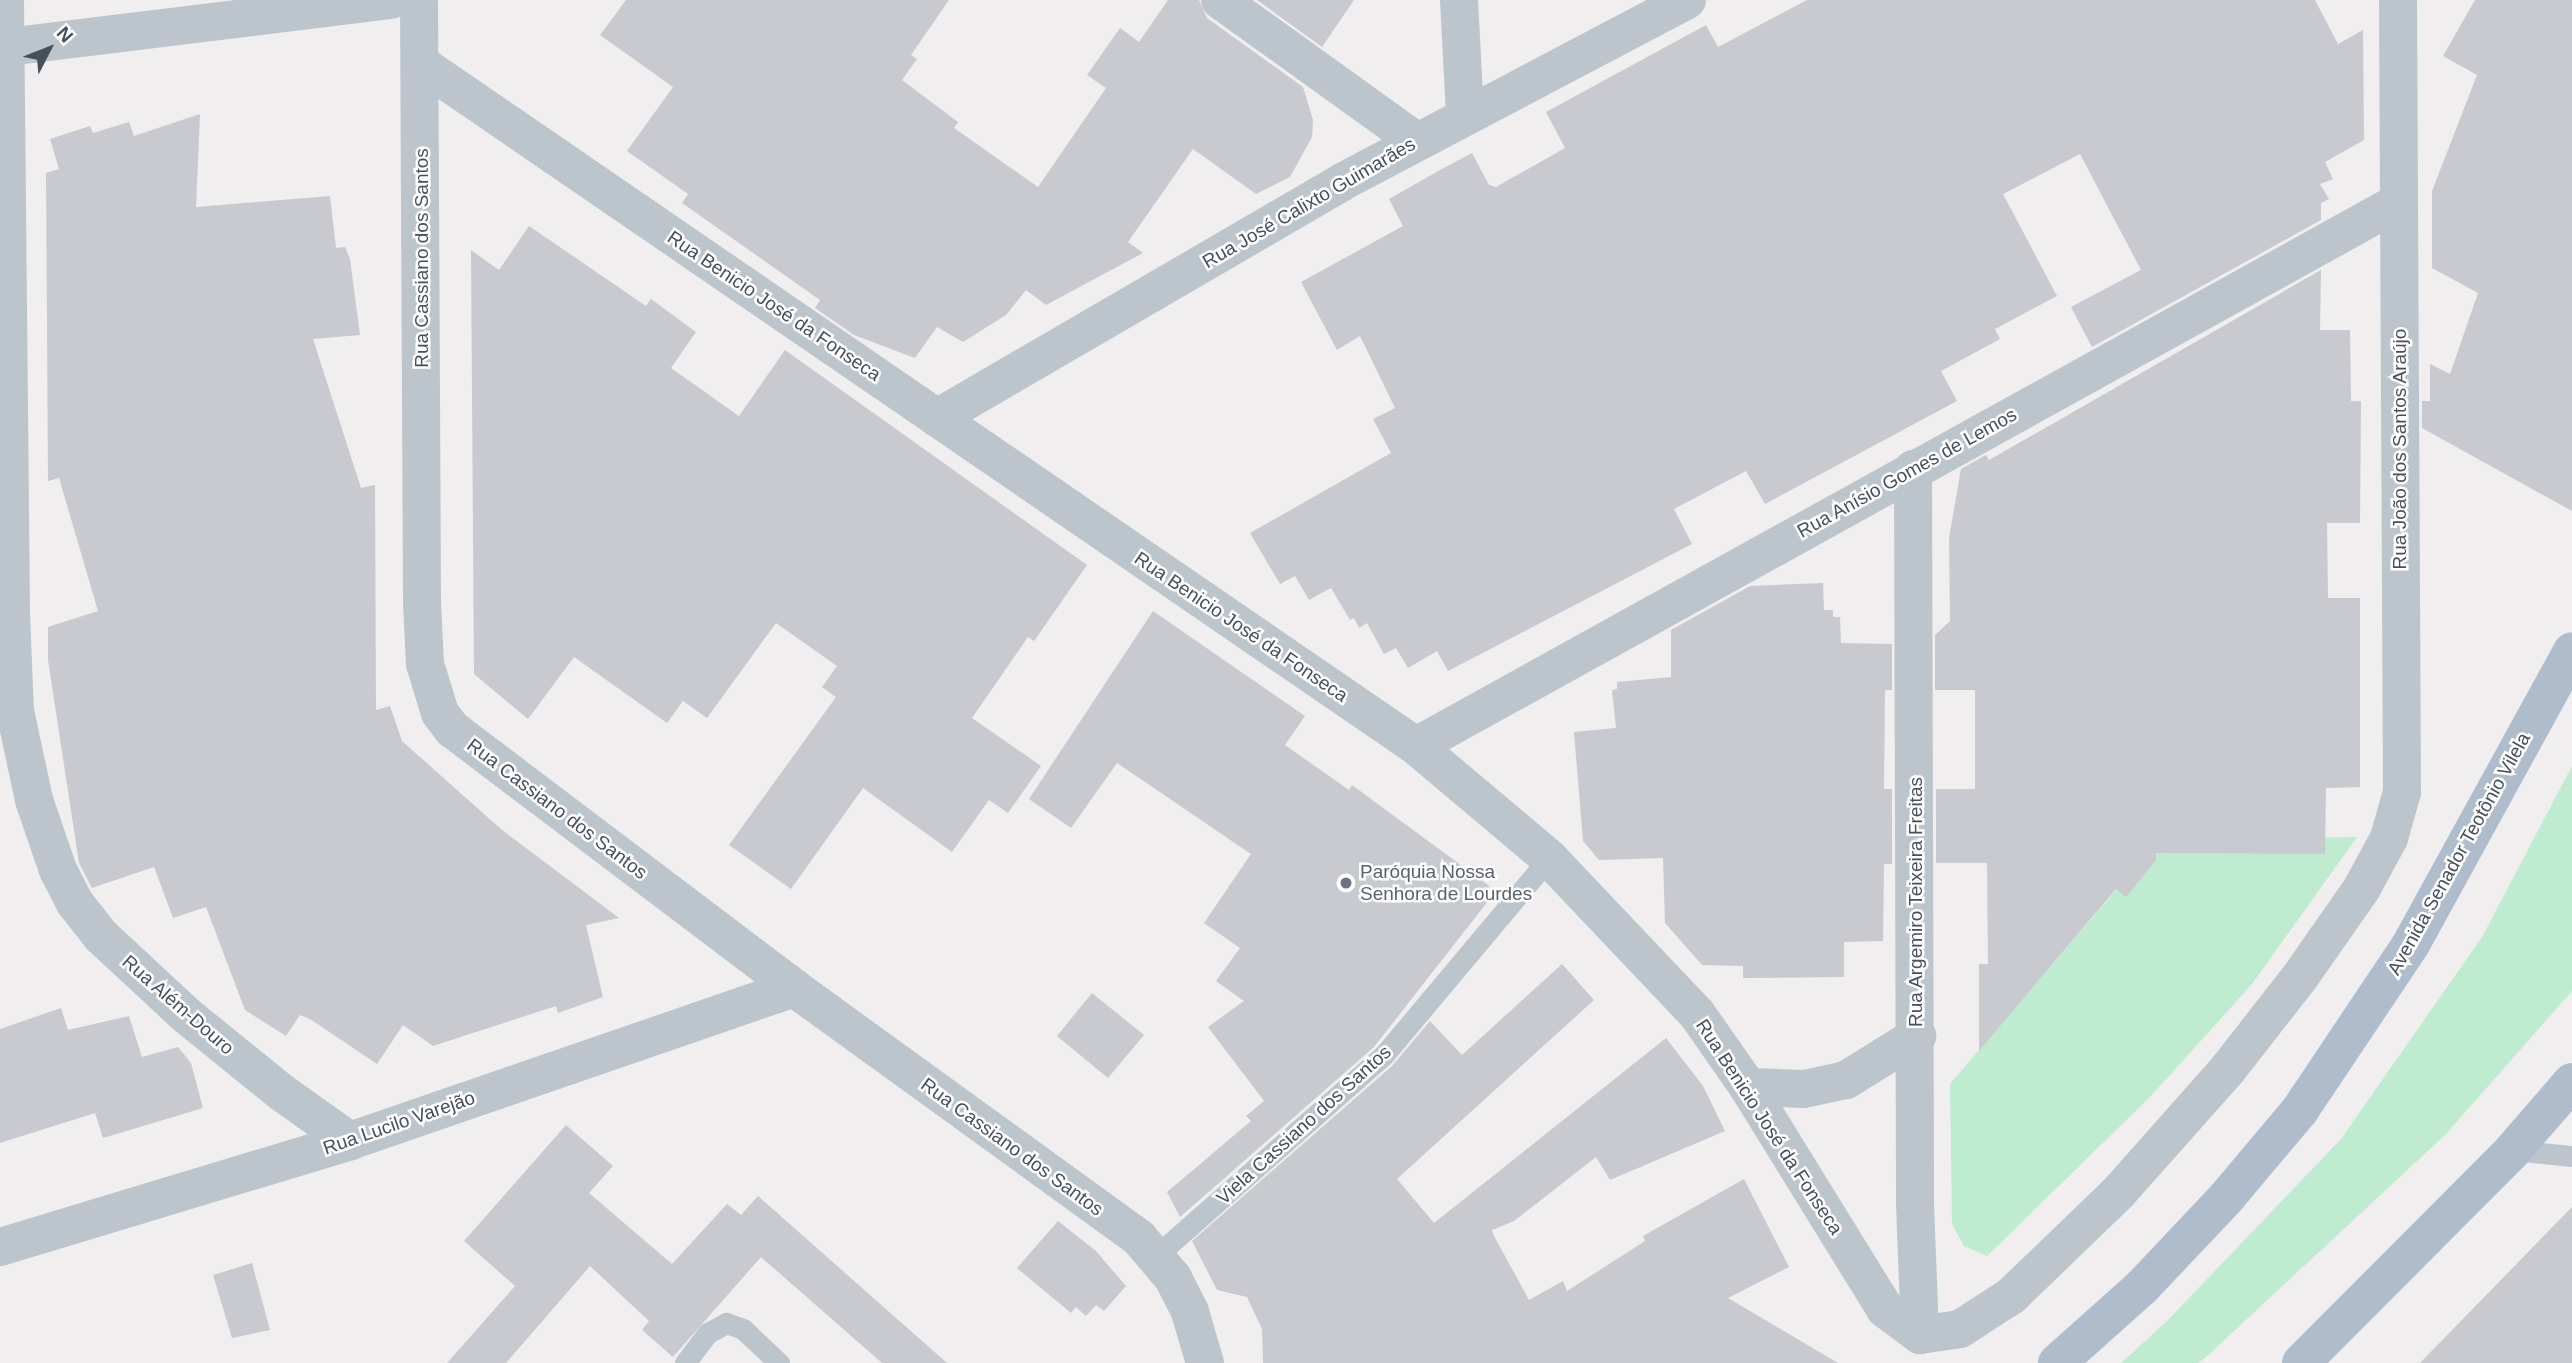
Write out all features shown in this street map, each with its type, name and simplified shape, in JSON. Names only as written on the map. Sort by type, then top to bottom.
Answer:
[{"type":"main road","name":"Avenida Senador Teotônio Vilela","points":[[2057,1363],[2141,1287],[2226,1198],[2300,1110],[2412,944],[2572,651]]},
{"type":"main road","points":[[2301,1363],[2512,1150],[2572,1082]]},
{"type":"street","name":"Rua Além-Douro","points":[[5,0],[2,47],[10,613],[15,711],[34,800],[64,881],[101,936],[186,1015],[281,1092],[350,1140]]},
{"type":"street","points":[[2,47],[391,0]]},
{"type":"street","name":"Rua Cassiano dos Santos","points":[[419,0],[422,603],[425,664],[436,702],[452,729],[794,988],[1157,1255],[1190,1312],[1205,1363]]},
{"type":"street","points":[[1220,0],[1416,141]]},
{"type":"street","points":[[1459,0],[1465,114]]},
{"type":"street","name":"Rua José Calixto Guimarães","points":[[937,418],[1416,141],[1687,0]]},
{"type":"street","name":"Rua João dos Santos Araújo","points":[[1920,1335],[1960,1329],[2011,1296],[2118,1193],[2228,1069],[2300,977],[2362,888],[2389,838],[2402,792],[2398,0]]},
{"type":"street","name":"Rua Benicio José da Fonseca","points":[[421,64],[1416,746],[1549,858],[1663,974],[1748,1087],[1885,1309],[1920,1335]]},
{"type":"street","name":"Rua Anísio Gomes de Lemos","points":[[1416,746],[2399,202]]},
{"type":"street","name":"Rua Argemiro Teixeira Freitas","points":[[1913,469],[1917,1036],[1915,1204],[1920,1335]]},
{"type":"street","name":"Rua Lucilo Varejão","points":[[0,1247],[350,1140],[794,988]]},
{"type":"street","points":[[1748,1087],[1804,1089],[1846,1080],[1917,1036]]},
{"type":"lane","name":"Viela Cassiano dos Santos","points":[[1157,1255],[1383,1056],[1549,858]]},
{"type":"lane","points":[[2512,1150],[2572,1156]]},
{"type":"lane","points":[[685,1363],[708,1333],[726,1323],[743,1329],[779,1363]]},
{"type":"green space","points":[[2572,766],[2572,991],[2445,1135],[2206,1357],[2198,1363],[2121,1363],[2167,1321],[2341,1139],[2482,937]]},
{"type":"green space","points":[[2357,837],[2252,984],[2151,1096],[1987,1256],[1964,1246],[1952,1224],[1950,1084],[2158,841]]},
{"type":"building","points":[[626,0],[949,0],[911,55],[917,59],[902,80],[958,122],[954,128],[1038,187],[1106,88],[1087,75],[1120,28],[1139,42],[1168,0],[1199,0],[1207,18],[1303,87],[1313,120],[1312,137],[1290,177],[1256,194],[1193,149],[1128,242],[1143,253],[1046,305],[1026,290],[1006,315],[963,342],[937,327],[915,358],[854,335],[815,308],[820,300],[682,203],[688,194],[627,151],[673,87],[600,35]]},
{"type":"building","points":[[1257,0],[1354,0],[1322,47]]},
{"type":"building","points":[[1807,0],[2315,0],[2338,44],[2363,30],[2364,140],[2325,162],[2333,179],[2320,184],[2329,199],[2321,203],[2321,220],[2092,347],[2071,307],[2141,270],[2080,154],[2003,194],[2057,296],[1995,329],[2000,339],[1941,371],[1957,401],[1765,504],[1746,471],[1674,509],[1692,544],[1448,671],[1437,651],[1408,668],[1396,648],[1384,654],[1367,623],[1359,628],[1354,618],[1350,620],[1331,588],[1309,600],[1295,576],[1280,584],[1250,533],[1391,453],[1373,419],[1395,408],[1360,336],[1337,350],[1301,282],[1403,226],[1389,199],[1440,170],[1472,153],[1489,185],[1496,187],[1565,148],[1546,112],[1706,25],[1718,47]]},
{"type":"building","points":[[2475,0],[2572,0],[2572,511],[2422,428],[2422,401],[2430,401],[2430,364],[2450,374],[2478,293],[2432,268],[2432,191],[2477,75],[2443,56]]},
{"type":"building","points":[[200,114],[196,207],[330,196],[336,248],[345,247],[350,259],[360,335],[313,339],[361,488],[375,485],[376,710],[390,706],[402,741],[502,830],[619,918],[586,925],[603,997],[558,1013],[556,1006],[433,1046],[403,1025],[377,1064],[310,1019],[300,1015],[286,1036],[245,1010],[206,907],[173,918],[154,867],[92,888],[79,863],[48,660],[48,627],[98,611],[59,478],[48,481],[46,173],[59,169],[50,139],[90,126],[93,133],[129,122],[134,136]]},
{"type":"building","points":[[529,226],[646,306],[651,299],[696,332],[671,368],[739,416],[785,350],[1087,565],[1034,641],[1028,637],[972,718],[1041,766],[1008,813],[989,800],[952,852],[863,788],[791,889],[729,845],[836,697],[822,687],[837,666],[776,623],[707,718],[683,701],[667,723],[574,657],[528,719],[474,674],[471,250],[499,270]]},
{"type":"building","points":[[2321,270],[2320,330],[2350,330],[2351,401],[2361,401],[2360,523],[2327,523],[2328,598],[2360,598],[2360,787],[2326,788],[2325,854],[2156,853],[2156,860],[2126,897],[2116,889],[1979,1051],[1979,964],[1988,964],[1987,863],[1936,863],[1936,789],[1975,789],[1975,690],[1935,690],[1935,635],[1950,621],[1949,538],[1961,469],[1986,455],[1989,460]]},
{"type":"building","points":[[1823,583],[1824,610],[1833,610],[1833,617],[1840,617],[1841,643],[1892,644],[1892,690],[1885,690],[1884,789],[1892,789],[1892,864],[1884,864],[1883,941],[1844,942],[1844,977],[1743,978],[1743,966],[1702,965],[1665,923],[1663,858],[1599,860],[1583,841],[1574,732],[1616,728],[1612,690],[1617,689],[1617,682],[1671,677],[1671,630],[1750,586]]},
{"type":"building","points":[[1153,611],[1305,716],[1285,745],[1349,790],[1352,785],[1496,891],[1374,1047],[1180,1217],[1167,1192],[1251,1121],[1246,1116],[1264,1101],[1208,1027],[1244,1001],[1216,981],[1240,948],[1204,923],[1251,854],[1117,763],[1071,828],[1029,799]]},
{"type":"building","points":[[1562,964],[1594,1000],[1397,1179],[1434,1223],[1666,1038],[1703,1086],[1725,1131],[1610,1180],[1596,1157],[1514,1221],[1492,1230],[1494,1236],[1529,1300],[1563,1281],[1567,1291],[1645,1241],[1643,1236],[1744,1179],[1789,1267],[1728,1298],[1838,1363],[1263,1363],[1262,1329],[1247,1297],[1217,1290],[1192,1241],[1392,1066],[1430,1021],[1462,1055]]},
{"type":"building","points":[[1092,993],[1144,1035],[1108,1078],[1057,1036]]},
{"type":"building","points":[[61,1008],[68,1030],[129,1016],[142,1057],[178,1047],[191,1063],[203,1108],[103,1138],[95,1113],[0,1143],[0,1029]]},
{"type":"building","points":[[566,1125],[613,1166],[589,1193],[672,1264],[727,1204],[741,1215],[758,1196],[947,1363],[882,1363],[761,1257],[673,1357],[642,1330],[649,1321],[590,1266],[506,1363],[447,1363],[515,1286],[464,1241]]},
{"type":"building","points":[[2572,1207],[2572,1363],[2420,1363]]},
{"type":"building","points":[[1058,1221],[1096,1251],[1126,1286],[1104,1311],[1096,1305],[1086,1316],[1076,1307],[1071,1313],[1017,1268]]},
{"type":"building","points":[[252,1263],[270,1330],[232,1338],[213,1275]]},
{"type":"place","name":"Paróquia Nossa Senhora de Lourdes","points":[[1346,883]]}]
